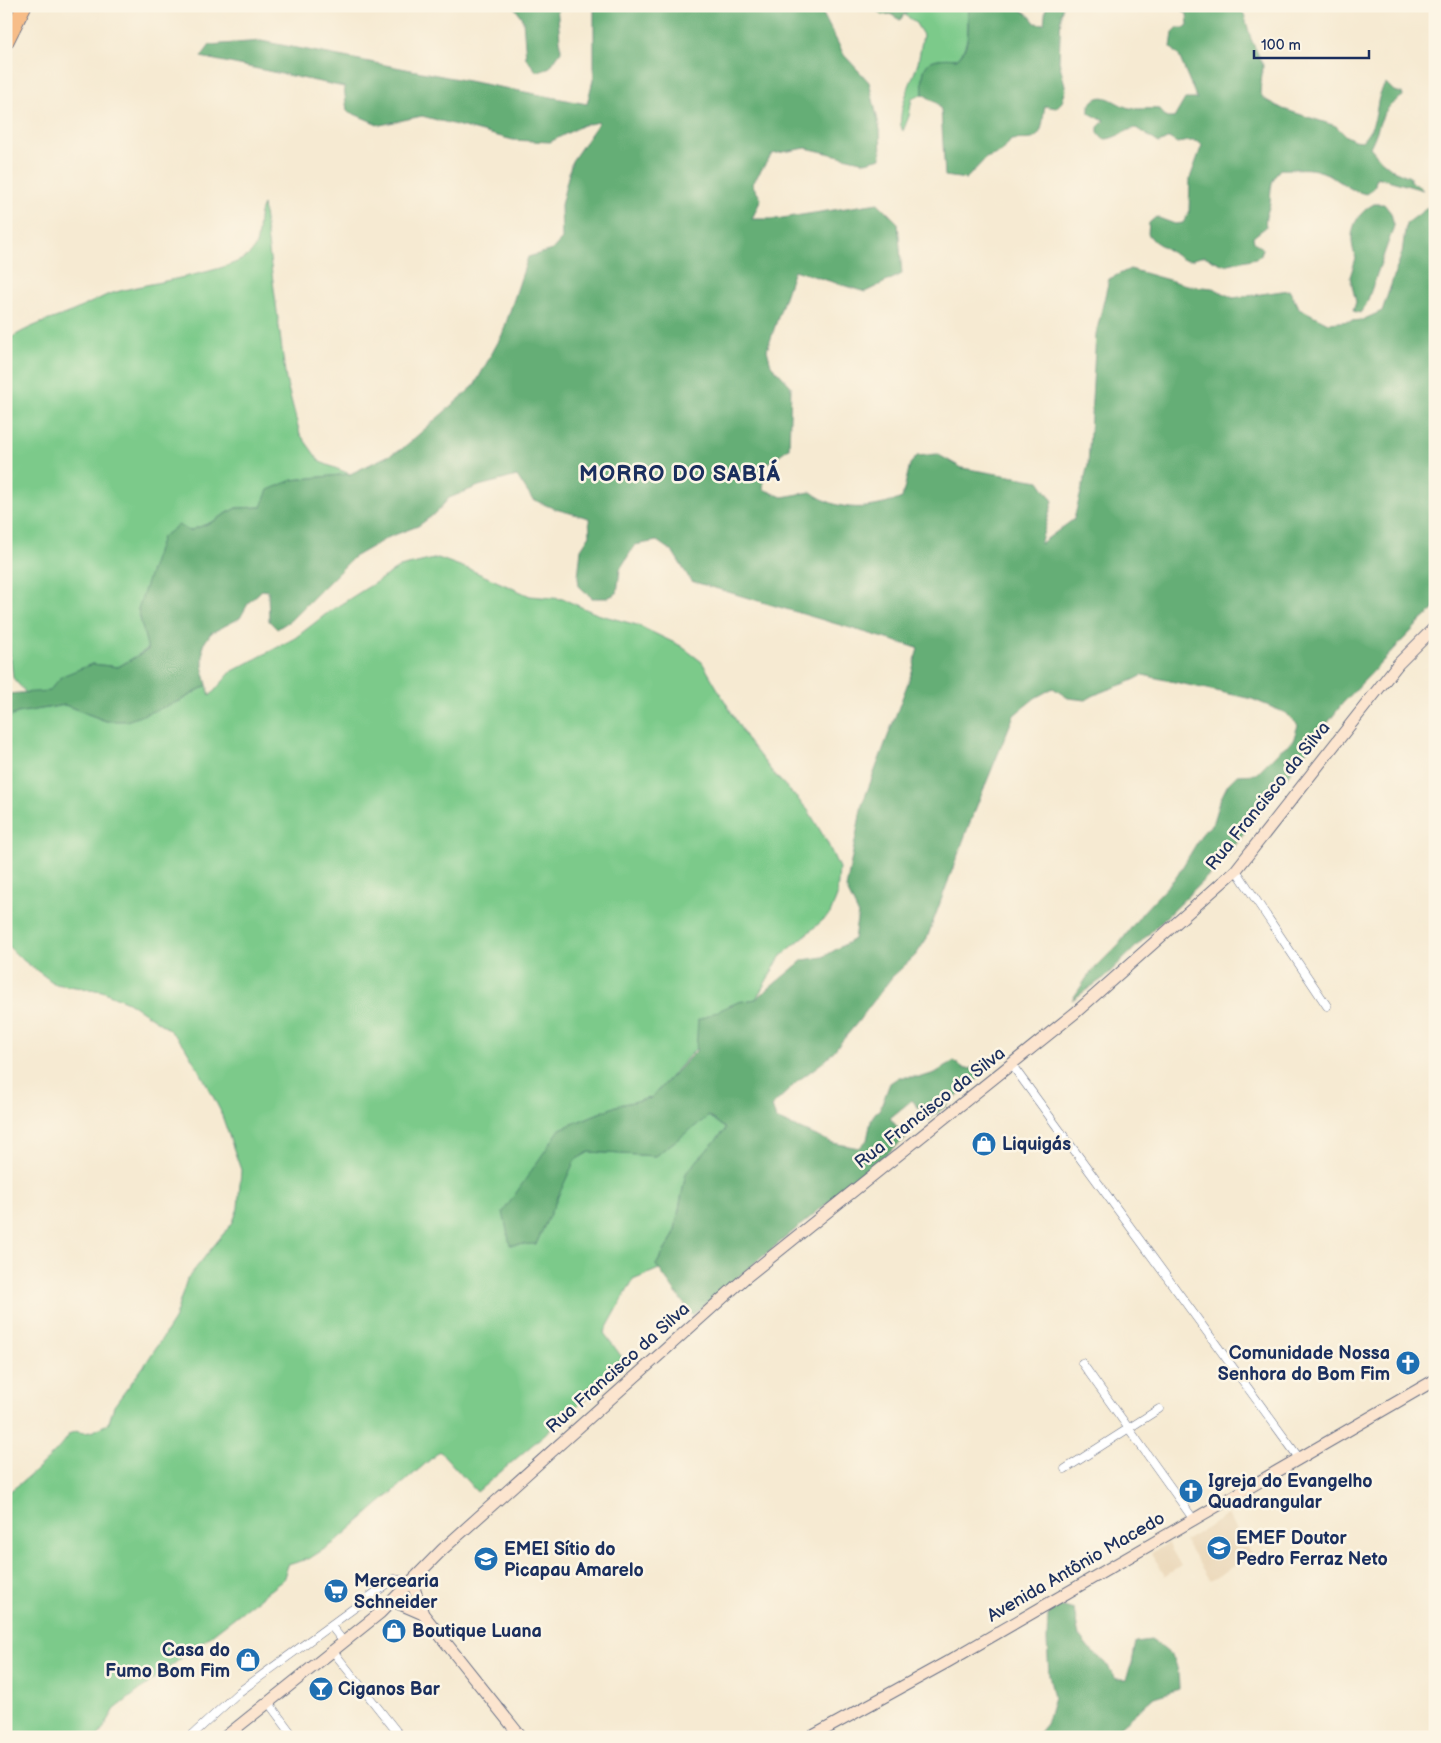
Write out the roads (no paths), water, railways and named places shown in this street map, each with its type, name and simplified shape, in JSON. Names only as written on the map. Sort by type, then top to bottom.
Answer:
[{"type":"highway","points":[[6,42],[24,6]]},
{"type":"main road","name":"Rua Francisco da Silva","points":[[225,1737],[394,1601],[443,1549],[745,1278],[1075,1013],[1236,870],[1392,671],[1435,627]]},
{"type":"main road","name":"Avenida Antônio Macedo","points":[[812,1737],[824,1734],[1435,1380]]},
{"type":"main road","points":[[412,1582],[423,1614],[521,1737]]},
{"type":"main road","points":[[394,1601],[423,1614]]},
{"type":"street","points":[[1236,870],[1327,1006]]},
{"type":"street","points":[[1012,1065],[1299,1458]]},
{"type":"street","points":[[1082,1363],[1194,1520]]},
{"type":"street","points":[[1064,1469],[1159,1409]]},
{"type":"street","points":[[190,1737],[239,1692],[394,1579],[412,1582]]},
{"type":"street","points":[[331,1626],[343,1641]]},
{"type":"street","points":[[332,1650],[401,1737]]},
{"type":"street","points":[[268,1702],[294,1737]]},
{"type":"place","name":"Liquigás","points":[[984,1144]]},
{"type":"place","name":"Comunidade Nossa Senhora do Bom Fim","points":[[1408,1363]]},
{"type":"place","name":"Igreja do Evangelho Quadrangular","points":[[1191,1491]]},
{"type":"place","name":"EMEF Doutor Pedro Ferraz Neto","points":[[1219,1548]]},
{"type":"place","name":"EMEI Sítio do Picapau Amarelo","points":[[486,1559]]},
{"type":"place","name":"Mercearia Schneider","points":[[336,1591]]},
{"type":"place","name":"Boutique Luana","points":[[394,1631]]},
{"type":"place","name":"Casa do Fumo Bom Fim","points":[[248,1660]]},
{"type":"place","name":"Ciganos Bar","points":[[321,1689]]},
{"type":"district","name":"MORRO DO SABIÁ","points":[[680,474]]}]
